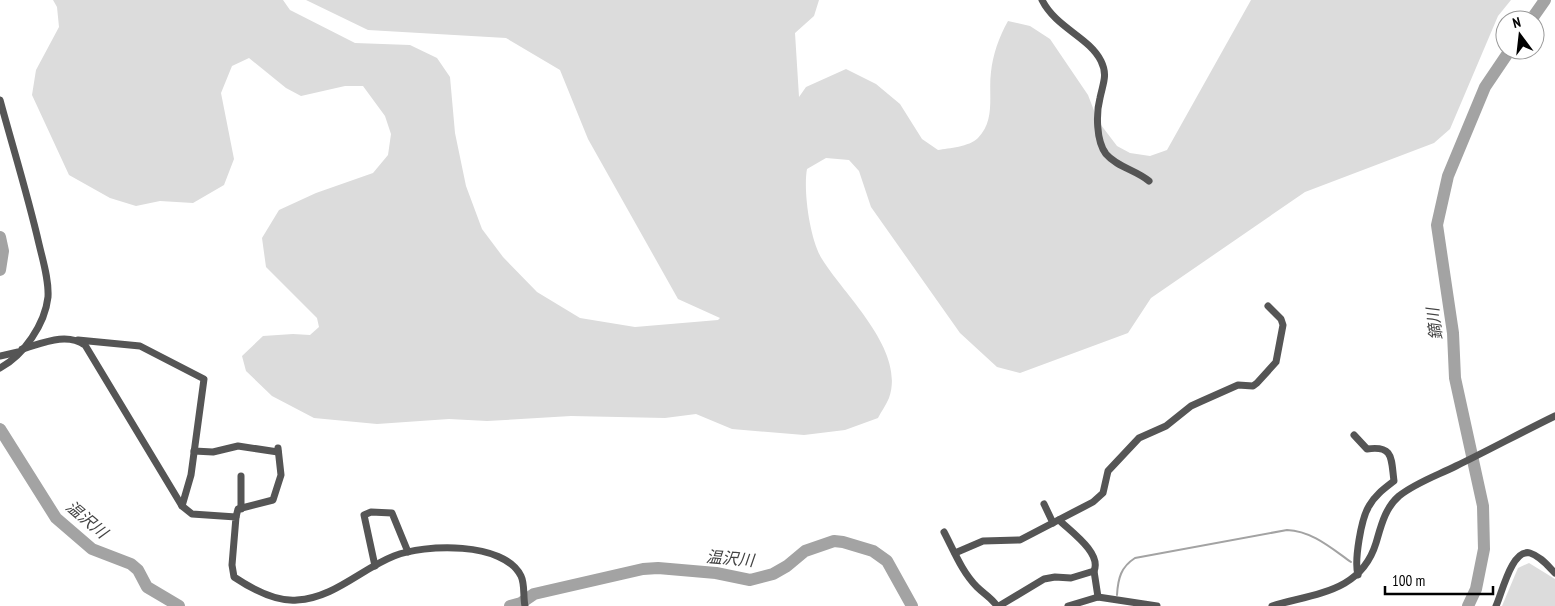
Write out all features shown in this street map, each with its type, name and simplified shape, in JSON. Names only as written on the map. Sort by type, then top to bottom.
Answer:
[{"type":"street","points":[[1042,0],[1056,20],[1101,60],[1105,77],[1100,97],[1099,121],[1100,137],[1106,154],[1114,161],[1149,181]]},
{"type":"street","points":[[0,100],[36,232],[48,286],[46,305],[41,321],[21,350],[0,368]]},
{"type":"street","points":[[955,553],[983,541],[1020,540],[1056,522],[1104,493],[1108,471],[1139,438],[1166,426],[1191,406],[1238,386],[1253,386],[1257,383],[1276,362],[1283,325],[1281,319],[1268,306]]},
{"type":"street","points":[[0,356],[67,338],[140,346],[204,379],[191,475],[182,506]]},
{"type":"street","points":[[78,340],[85,345],[182,506],[192,514],[236,517]]},
{"type":"street","points":[[1272,606],[1338,587],[1358,576],[1372,556],[1383,519],[1395,500],[1406,491],[1555,416]]},
{"type":"street","points":[[1354,435],[1367,449],[1379,447],[1387,451],[1391,456],[1394,480],[1377,495],[1365,513],[1356,556],[1358,576]]},
{"type":"street","points":[[194,451],[214,452],[238,446],[278,450],[281,475],[273,500],[238,509],[232,565],[234,576],[274,597],[297,600],[314,597],[346,583],[392,557],[408,552],[467,548],[501,556],[521,576],[525,605]]},
{"type":"street","points":[[241,476],[241,509]]},
{"type":"street","points":[[1044,504],[1056,522],[1089,549],[1095,559],[1096,566],[1094,571],[1098,597]]},
{"type":"street","points":[[375,566],[364,515],[371,512],[392,513],[408,552]]},
{"type":"street","points":[[944,532],[962,567],[978,587],[991,596],[998,606],[1044,579],[1055,576],[1071,578],[1094,571]]},
{"type":"street","points":[[1496,606],[1513,560],[1519,554],[1528,552],[1536,556],[1555,573]]},
{"type":"street","points":[[1068,606],[1098,597],[1157,606]]},
{"type":"shaded area","points":[[53,0],[283,0],[290,10],[355,43],[410,45],[437,58],[450,77],[455,133],[466,186],[482,229],[503,257],[537,292],[580,318],[635,327],[718,320],[720,318],[678,299],[588,139],[560,70],[506,38],[368,30],[306,0],[819,0],[814,16],[795,33],[799,97],[806,87],[846,69],[876,84],[900,104],[922,139],[938,150],[959,147],[970,143],[984,131],[989,115],[993,59],[999,39],[1008,21],[1030,26],[1050,39],[1088,95],[1098,121],[1117,146],[1130,153],[1150,156],[1167,150],[1251,0],[1511,0],[1503,10],[1495,10],[1495,23],[1450,129],[1434,143],[1305,192],[1151,298],[1128,333],[1020,373],[997,367],[960,333],[871,207],[859,171],[849,160],[826,158],[807,169],[808,215],[818,251],[881,342],[889,361],[892,380],[889,398],[878,418],[845,430],[804,435],[732,429],[696,414],[665,418],[571,416],[487,421],[449,419],[377,424],[314,418],[272,396],[246,371],[242,356],[263,336],[310,335],[319,327],[317,318],[266,267],[262,238],[279,210],[316,193],[373,173],[388,155],[391,134],[385,116],[363,86],[345,86],[301,96],[286,88],[249,58],[232,66],[221,93],[234,159],[224,185],[193,203],[160,201],[136,206],[110,198],[69,175],[32,95],[36,70],[59,27],[57,7]]},
{"type":"shaded area","points":[[1529,563],[1555,579],[1555,606],[1502,606],[1518,568]]},
{"type":"waterway","name":"鏑川","points":[[1538,10],[1545,0]]},
{"type":"waterway","name":"鏑川","points":[[1468,606],[1476,589],[1484,549],[1483,506],[1455,378],[1453,333],[1437,225],[1448,176],[1485,87],[1503,60]]},
{"type":"waterway","name":"温沢川","points":[[0,237],[3,251],[0,270]]},
{"type":"waterway","name":"温沢川","points":[[0,429],[56,518],[92,549],[131,564],[138,570],[147,587],[179,606]]},
{"type":"waterway","points":[[1117,595],[1118,583],[1123,569],[1135,558],[1287,530],[1305,533],[1329,546],[1351,562]]},
{"type":"waterway","name":"温沢川","points":[[510,606],[521,603],[534,594],[643,569],[658,568],[716,573],[750,580],[773,574],[787,566],[805,551],[834,541],[873,551],[887,561],[912,606]]}]
